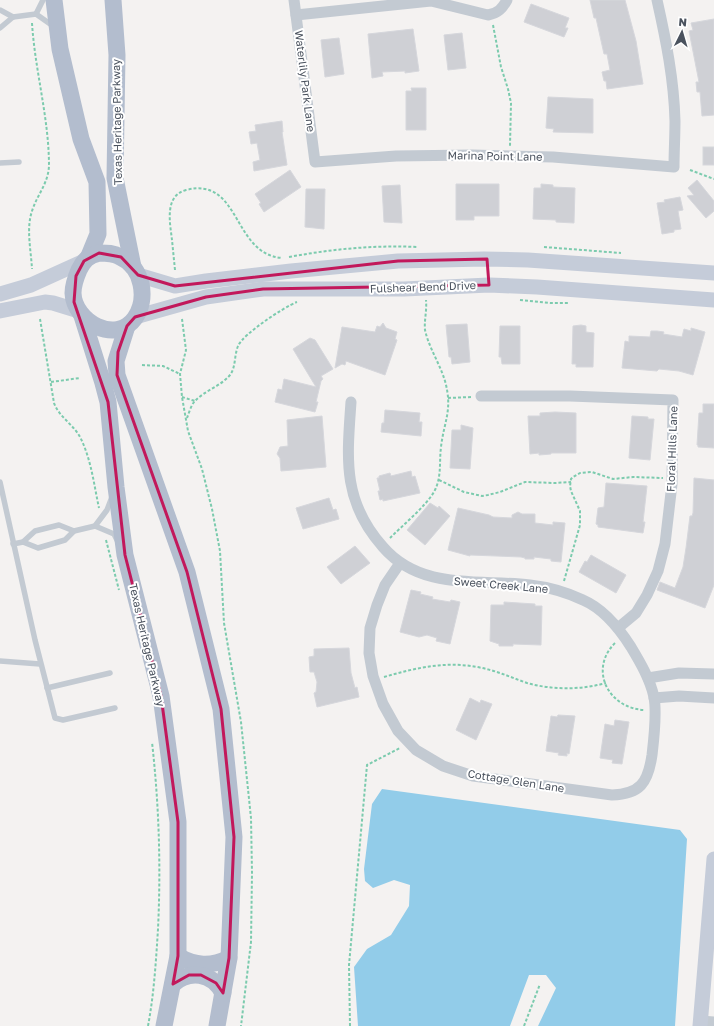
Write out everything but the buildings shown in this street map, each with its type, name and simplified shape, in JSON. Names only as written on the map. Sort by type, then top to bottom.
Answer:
[{"type":"main road","name":"Texas Heritage Parkway","points":[[54,0],[60,49],[81,139],[97,182],[98,234],[87,259]]},
{"type":"main road","name":"Texas Heritage Parkway","points":[[113,0],[117,55],[116,178],[135,271]]},
{"type":"main road","points":[[0,294],[31,285],[99,253],[115,254],[122,257],[135,271],[142,289],[142,301],[131,321],[116,361],[117,375],[187,572],[221,709],[234,837],[229,958],[217,1026]]},
{"type":"main road","points":[[80,313],[74,302],[73,292],[76,276],[87,259]]},
{"type":"main road","points":[[487,259],[489,285]]},
{"type":"main road","points":[[135,271],[175,286],[291,271],[398,261],[487,259],[528,260],[714,274]]},
{"type":"main road","name":"Fulshear Bend Drive","points":[[131,321],[206,297],[263,289],[404,289],[489,285],[714,300]]},
{"type":"main road","points":[[0,311],[45,302],[54,303],[80,313],[97,327],[108,330],[117,330],[131,321]]},
{"type":"main road","name":"Texas Heritage Parkway","points":[[80,313],[108,402],[116,487],[125,555],[161,696],[178,822],[178,956],[164,1026]]},
{"type":"main road","points":[[705,1023],[714,859]]},
{"type":"main road","points":[[178,956],[185,960],[201,964],[216,964],[229,958]]},
{"type":"main road","points":[[173,984],[177,980],[189,975],[201,975],[207,977],[216,984],[223,993]]},
{"type":"street","name":"Waterlily Park Lane","points":[[294,0],[315,162]]},
{"type":"street","points":[[296,15],[431,0],[488,16],[503,8],[507,0]]},
{"type":"street","name":"Marina Point Lane","points":[[315,162],[396,156],[509,156],[553,157],[674,167],[675,121],[672,80],[657,0]]},
{"type":"street","name":"Floral Hills Lane","points":[[481,396],[570,396],[673,400],[672,479],[665,544],[658,571],[647,595],[636,613],[621,632]]},
{"type":"street","name":"Sweet Creek Lane","points":[[351,402],[348,445],[349,477],[356,504],[369,529],[382,546],[400,563],[420,574],[444,580],[530,585],[561,591],[584,600],[602,612],[621,632],[636,654],[648,678],[654,698],[654,735],[650,768],[644,782],[635,791]]},
{"type":"street","name":"Cottage Glen Lane","points":[[400,563],[385,585],[370,628],[370,653],[375,680],[383,704],[398,731],[416,750],[444,766],[473,776],[612,795],[625,795],[635,791]]},
{"type":"street","points":[[648,678],[679,673],[714,674]]},
{"type":"street","points":[[654,698],[680,696],[714,698]]},
{"type":"lane","points":[[34,14],[43,0]]},
{"type":"lane","points":[[0,10],[13,17]]},
{"type":"lane","points":[[0,28],[13,17],[34,14],[58,29]]},
{"type":"lane","points":[[0,163],[19,162]]},
{"type":"lane","points":[[0,482],[40,664],[55,718],[63,720],[115,708]]},
{"type":"lane","points":[[95,526],[107,510],[116,487]]},
{"type":"lane","points":[[13,544],[22,542],[35,532],[59,525],[74,531]]},
{"type":"lane","points":[[22,542],[38,548],[65,540],[74,531],[95,526],[114,534],[125,555]]},
{"type":"lane","points":[[0,661],[40,664]]},
{"type":"lane","points":[[47,688],[110,673]]},
{"type":"path","points":[[32,269],[29,222],[34,205],[45,185],[49,167],[45,120],[34,49],[34,14]]},
{"type":"path","points":[[491,14],[501,67],[511,103],[509,156]]},
{"type":"path","points":[[690,170],[714,179]]},
{"type":"path","points":[[175,270],[169,218],[170,208],[178,194],[183,191],[198,188],[216,192],[224,198],[242,229],[252,242],[269,256],[288,257],[358,247],[424,247]]},
{"type":"path","points":[[540,247],[624,253]]},
{"type":"path","points":[[420,301],[433,299]]},
{"type":"path","points":[[516,299],[550,303],[573,303]]},
{"type":"path","points":[[382,546],[430,497],[439,480],[441,448],[448,411],[448,398],[445,381],[440,366],[427,338],[425,329],[427,309],[426,300]]},
{"type":"path","points":[[187,418],[195,401],[227,379],[231,374],[234,369],[238,347],[241,341],[285,307],[300,302]]},
{"type":"path","points":[[40,319],[56,410],[74,429],[82,442],[100,512]]},
{"type":"path","points":[[142,365],[164,366],[180,374]]},
{"type":"path","points":[[51,382],[80,378]]},
{"type":"path","points":[[448,398],[481,396]]},
{"type":"path","points":[[182,397],[195,401]]},
{"type":"path","points":[[561,591],[580,525],[580,511],[571,491],[570,482],[573,477],[580,473],[592,472],[606,478],[613,479],[649,477],[672,479]]},
{"type":"path","points":[[439,480],[464,492],[482,496],[500,492],[525,482],[570,482]]},
{"type":"path","points":[[105,536],[120,595]]},
{"type":"path","points":[[621,632],[606,655],[603,669],[606,683],[612,696],[625,706],[632,709],[654,710]]},
{"type":"path","points":[[375,680],[420,667],[448,664],[488,669],[526,683],[548,687],[578,688],[606,683]]},
{"type":"path","points":[[148,1026],[156,965],[160,878],[158,814],[152,736]]},
{"type":"path","points":[[350,1026],[349,965],[367,765],[410,743]]},
{"type":"path","points":[[524,1026],[540,984]]},
{"type":"highlighted area","points":[[99,253],[121,257],[138,275],[175,286],[398,261],[487,259],[489,285],[263,289],[206,297],[135,317],[127,326],[118,352],[117,375],[187,572],[221,709],[234,837],[229,958],[223,993],[216,983],[201,975],[189,975],[173,984],[178,956],[178,822],[161,696],[125,555],[108,402],[74,302],[76,276],[84,261]]},
{"type":"water","points":[[382,789],[680,830],[687,839],[675,1026],[538,1026],[556,988],[546,975],[529,975],[510,1026],[358,1026],[354,967],[367,949],[391,935],[409,906],[410,885],[394,880],[373,888],[365,881],[364,869],[372,804]]}]
